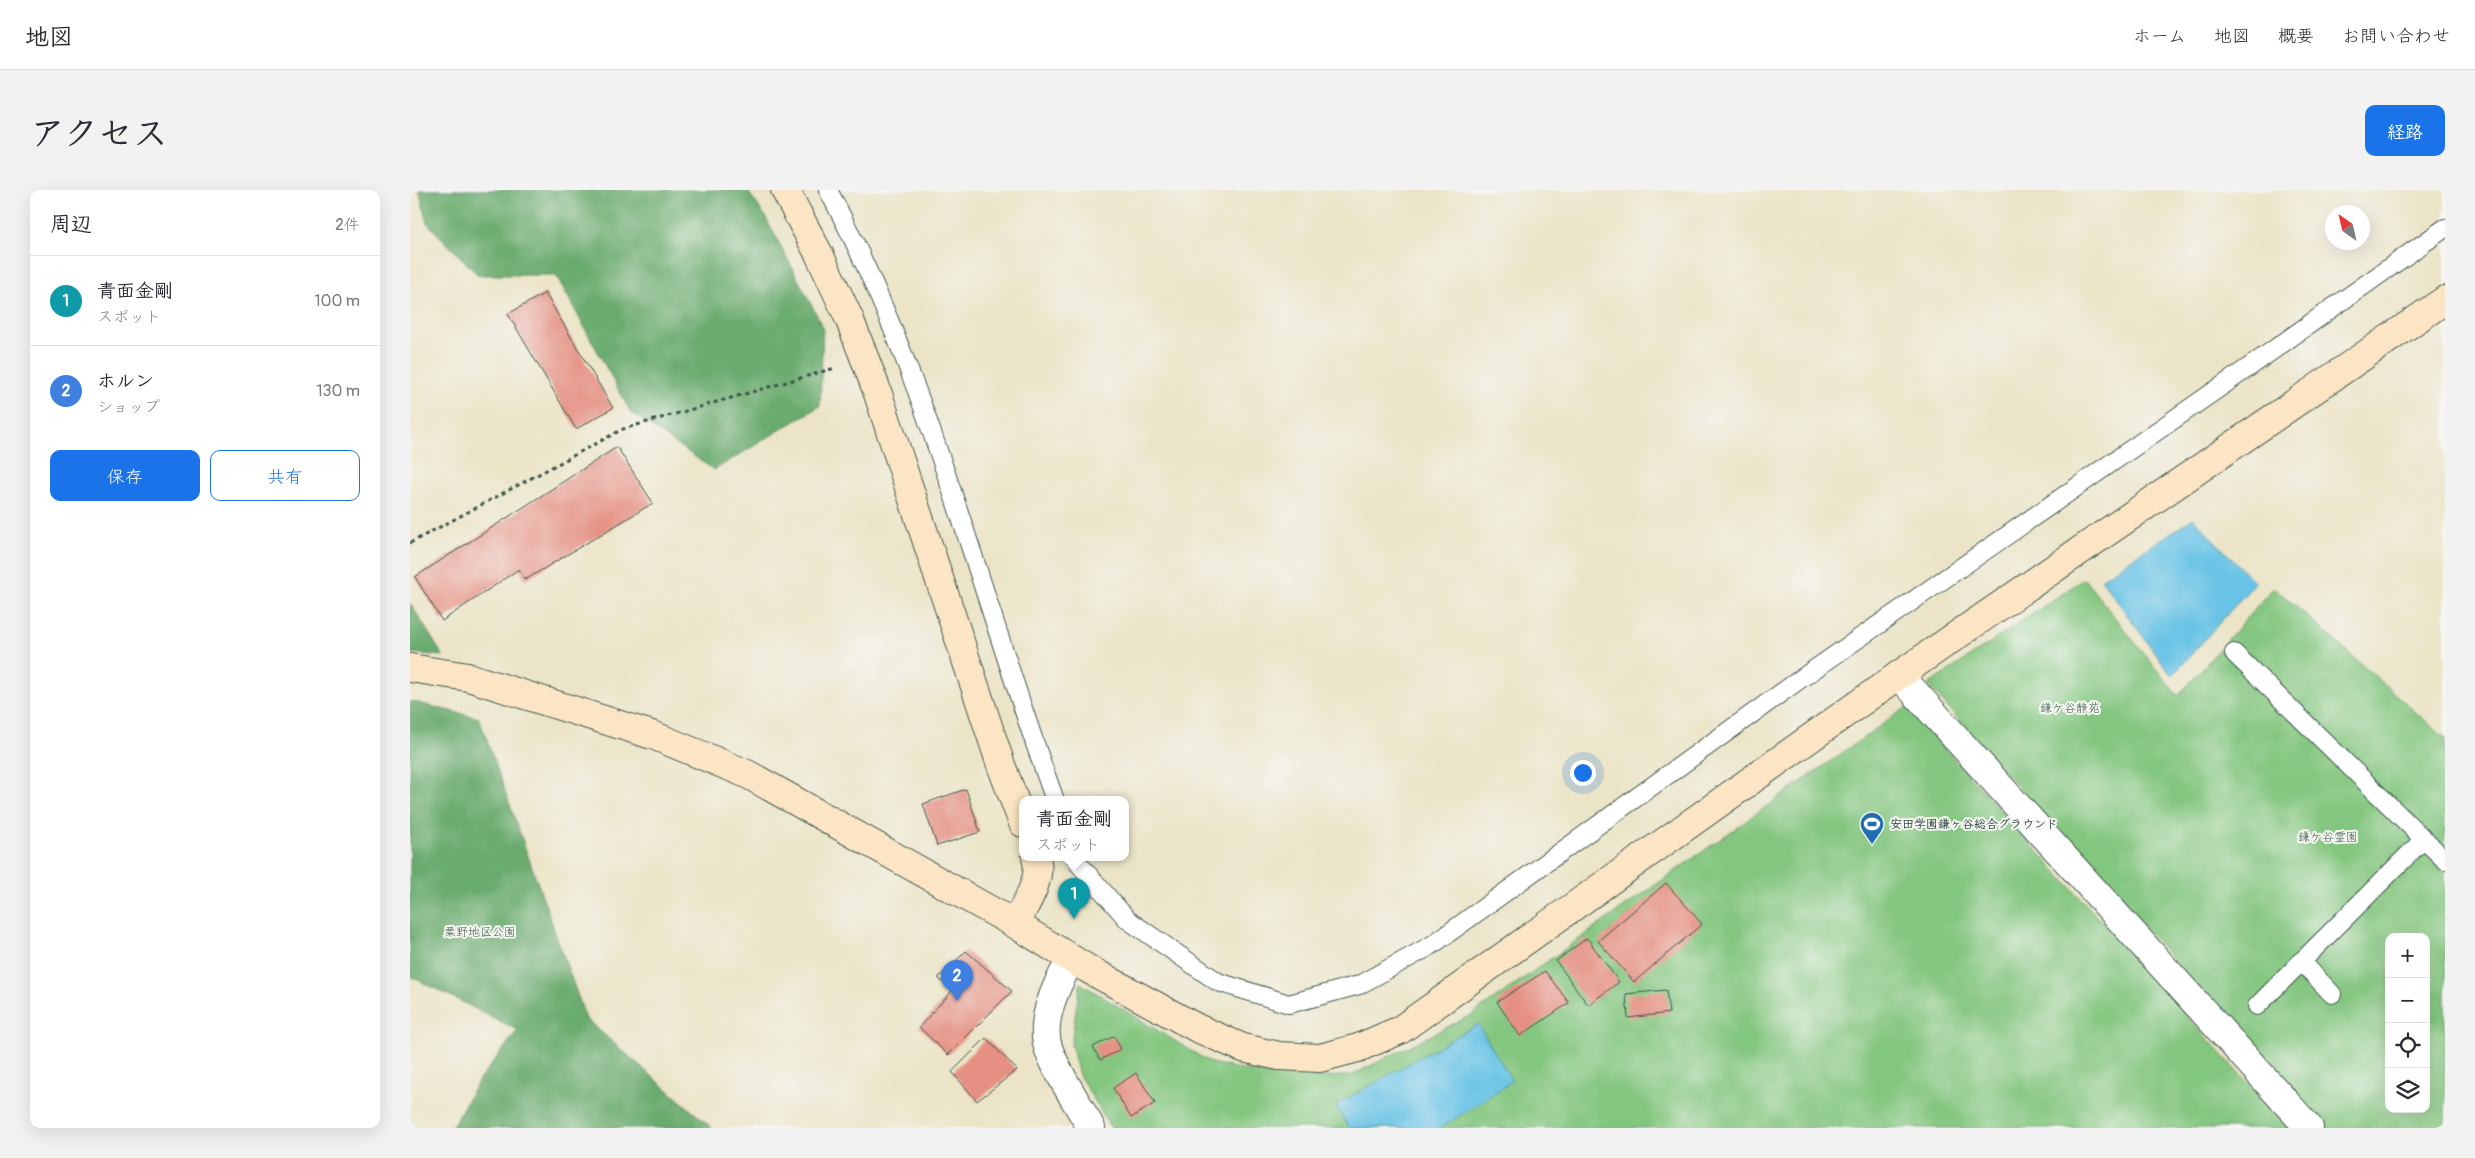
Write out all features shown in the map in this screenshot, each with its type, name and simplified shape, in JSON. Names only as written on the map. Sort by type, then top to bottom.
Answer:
[{"type":"street","points":[[785,190],[819,254],[865,359],[1001,765],[1019,812]]},
{"type":"street","points":[[410,668],[468,677],[655,736],[747,774],[1015,924],[1072,960],[1197,1028],[1242,1048],[1279,1056],[1320,1058],[1358,1048],[1400,1030],[1899,675],[2445,300]]},
{"type":"street","points":[[1899,675],[2309,1128]]},
{"type":"street","points":[[1015,924],[1030,895],[1039,867],[1037,861]]},
{"type":"street","points":[[1072,960],[1057,984],[1047,1017],[1048,1049],[1091,1128]]},
{"type":"lane","points":[[828,190],[845,222],[914,381],[1054,796]]},
{"type":"lane","points":[[1077,861],[1128,920],[1218,982],[1290,1004],[1359,985],[1432,945],[1799,680],[2252,365],[2445,228]]},
{"type":"lane","points":[[2234,654],[2445,860]]},
{"type":"lane","points":[[2257,1006],[2424,839]]},
{"type":"lane","points":[[2301,961],[2332,994]]},
{"type":"path","points":[[410,543],[623,429],[865,359]]},
{"type":"green space","points":[[419,190],[747,190],[765,216],[823,327],[820,406],[714,470],[631,413],[556,275],[478,275],[427,223]]},
{"type":"green space","name":"鎌ケ谷霊園","points":[[2084,579],[2178,696],[2274,587],[2445,738],[2445,1128],[2326,1128],[2103,883],[1928,685]]},
{"type":"green space","points":[[410,603],[443,656],[410,653]]},
{"type":"green space","name":"粟野地区公園","points":[[410,701],[479,718],[586,1019],[712,1128],[451,1128],[479,1080],[518,1030],[410,976]]},
{"type":"green space","name":"安田学園鎌ヶ谷総合グラウンド","points":[[1907,707],[2289,1128],[1111,1128],[1079,1075],[1071,1044],[1080,983],[1211,1063],[1248,1071],[1313,1078],[1352,1075],[1473,1014]]},
{"type":"water","points":[[2193,518],[2255,583],[2172,676],[2101,579]]},
{"type":"water","points":[[1478,1024],[1512,1081],[1441,1128],[1349,1128],[1336,1105]]},
{"type":"building","points":[[545,293],[613,408],[576,429],[508,314]]},
{"type":"building","points":[[617,447],[653,503],[525,580],[519,569],[442,621],[415,577]]},
{"type":"building","points":[[966,789],[980,832],[937,846],[923,804]]},
{"type":"building","points":[[1666,883],[1702,924],[1634,982],[1598,941]]},
{"type":"building","points":[[1587,938],[1619,982],[1588,1005],[1556,961]]},
{"type":"building","points":[[966,951],[1012,991],[948,1055],[919,1027],[952,991],[938,978]]},
{"type":"building","points":[[1545,971],[1569,1003],[1520,1036],[1497,1002]]},
{"type":"building","points":[[1666,990],[1669,1013],[1628,1018],[1626,994]]},
{"type":"building","points":[[1114,1036],[1121,1049],[1100,1060],[1093,1047]]},
{"type":"building","points":[[986,1038],[1017,1070],[977,1101],[952,1072]]},
{"type":"building","points":[[1136,1073],[1155,1103],[1131,1118],[1113,1088]]},
{"type":"place","name":"安田学園鎌ヶ谷総合グラウンド","points":[[1872,845]]},
{"type":"place","name":"青面金剛","points":[[1074,919]]},
{"type":"place","name":"ホルン","points":[[957,1001]]},
{"type":"park label","name":"鎌ケ谷静苑","points":[[2070,708]]}]
